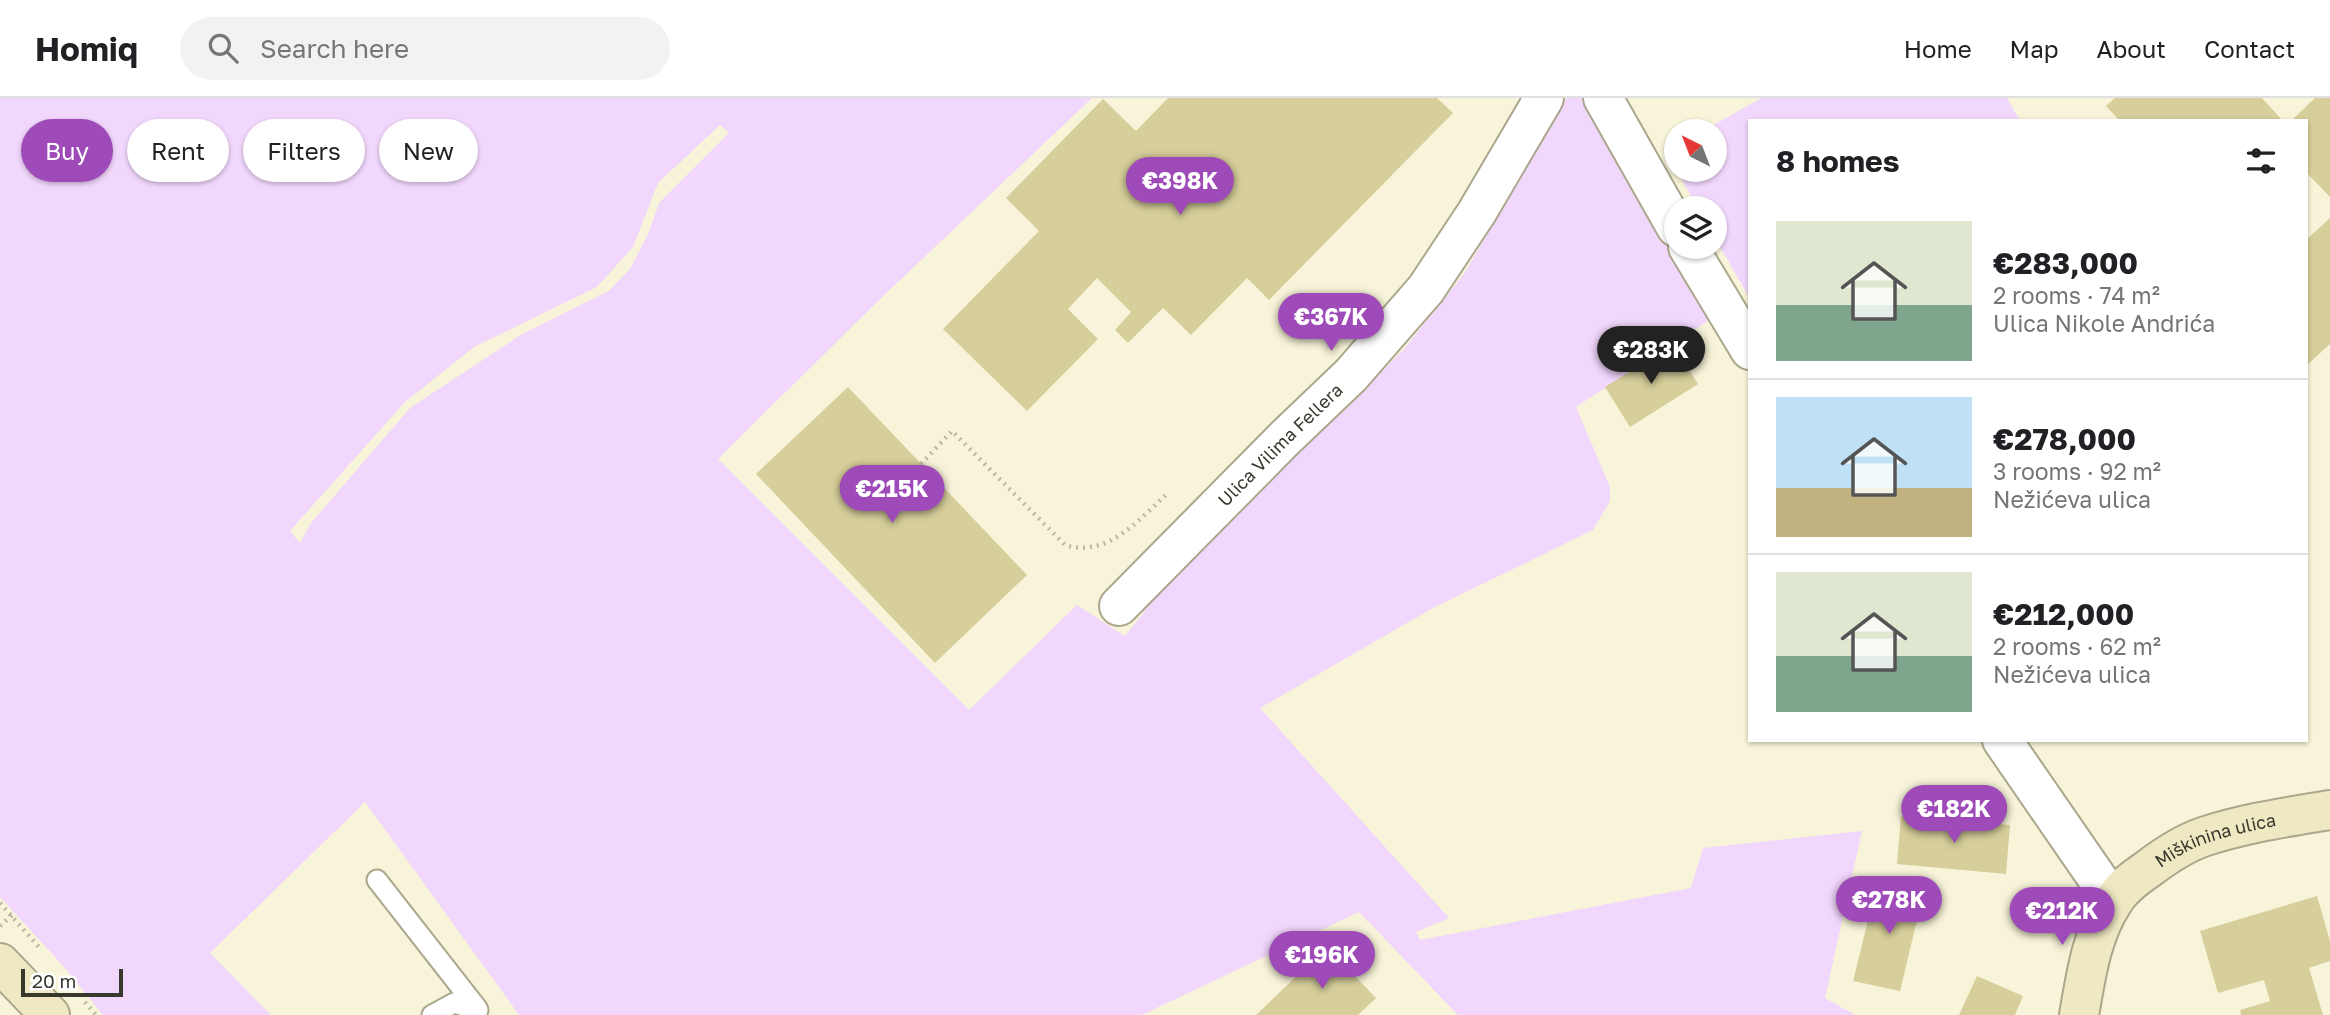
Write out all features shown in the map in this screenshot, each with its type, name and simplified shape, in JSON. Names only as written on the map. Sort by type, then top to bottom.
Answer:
[{"type":"street","name":"Ulica Vilima Fellera","points":[[1119,606],[1351,375],[1426,289],[1477,212],[1544,98]]},
{"type":"street","points":[[1603,98],[1664,206]]},
{"type":"street","points":[[1695,259],[1748,347]]},
{"type":"street","points":[[2003,742],[2113,901]]},
{"type":"street","name":"Miškinina ulica","points":[[2079,1015],[2088,962],[2097,935],[2113,901],[2132,880],[2173,851],[2202,837],[2250,824],[2330,810]]},
{"type":"street","points":[[0,963],[50,1015]]},
{"type":"lane","points":[[377,880],[480,1011]]},
{"type":"lane","points":[[432,1015],[454,1003],[480,1011]]},
{"type":"path","points":[[921,464],[953,431],[1065,545],[1079,549],[1101,546],[1122,534],[1167,494]]},
{"type":"path","points":[[0,926],[12,915]]},
{"type":"shaded area","points":[[0,98],[1092,98],[877,302],[718,459],[969,710],[1077,605],[1125,636],[1171,572],[1342,412],[1404,349],[1464,274],[1567,98],[1591,98],[1664,224],[1664,259],[1684,259],[1717,315],[1576,407],[1610,487],[1610,501],[1593,530],[1433,608],[1260,708],[1449,918],[1416,932],[1420,940],[1691,888],[1703,848],[1862,831],[1825,998],[1855,1015],[1458,1015],[1359,912],[1142,1015],[519,1015],[365,802],[210,953],[271,1015],[103,1015],[65,968],[0,897]],"holes":[[[720,125],[729,133],[659,203],[649,232],[630,269],[609,291],[522,334],[410,408],[311,523],[300,543],[290,531],[405,402],[474,347],[597,287],[633,247],[658,183]]]},
{"type":"shaded area","points":[[1761,98],[2007,98],[2019,119],[1748,119],[1748,296],[1727,259],[1727,196],[1691,196],[1683,182],[1727,182],[1727,119],[1724,119]]},
{"type":"building","points":[[1168,98],[1437,98],[1453,113],[1269,300],[1247,278],[1191,335],[1163,308],[1128,343],[1115,330],[1131,312],[1097,278],[1068,309],[1098,339],[1027,411],[943,329],[1039,231],[1006,198],[1103,99],[1136,131]]},
{"type":"building","points":[[2115,98],[2262,98],[2281,119],[2118,119],[2106,106]]},
{"type":"building","points":[[2315,98],[2330,98],[2330,197],[2308,174],[2308,119],[2293,119]]},
{"type":"building","points":[[2330,218],[2330,344],[2308,364],[2308,238]]},
{"type":"building","points":[[1673,345],[1698,384],[1630,427],[1605,387]]},
{"type":"building","points":[[848,387],[1027,575],[935,663],[756,474]]},
{"type":"building","points":[[1901,816],[2010,825],[2006,874],[1897,864]]},
{"type":"building","points":[[1878,880],[1924,891],[1900,991],[1853,981]]},
{"type":"building","points":[[2317,896],[2330,941],[2330,961],[2309,968],[2323,1015],[2241,1015],[2240,1010],[2270,1001],[2264,980],[2218,993],[2200,931]]},
{"type":"building","points":[[1327,947],[1376,998],[1358,1015],[1256,1015]]},
{"type":"building","points":[[1977,976],[2023,996],[2015,1015],[1959,1015]]}]
